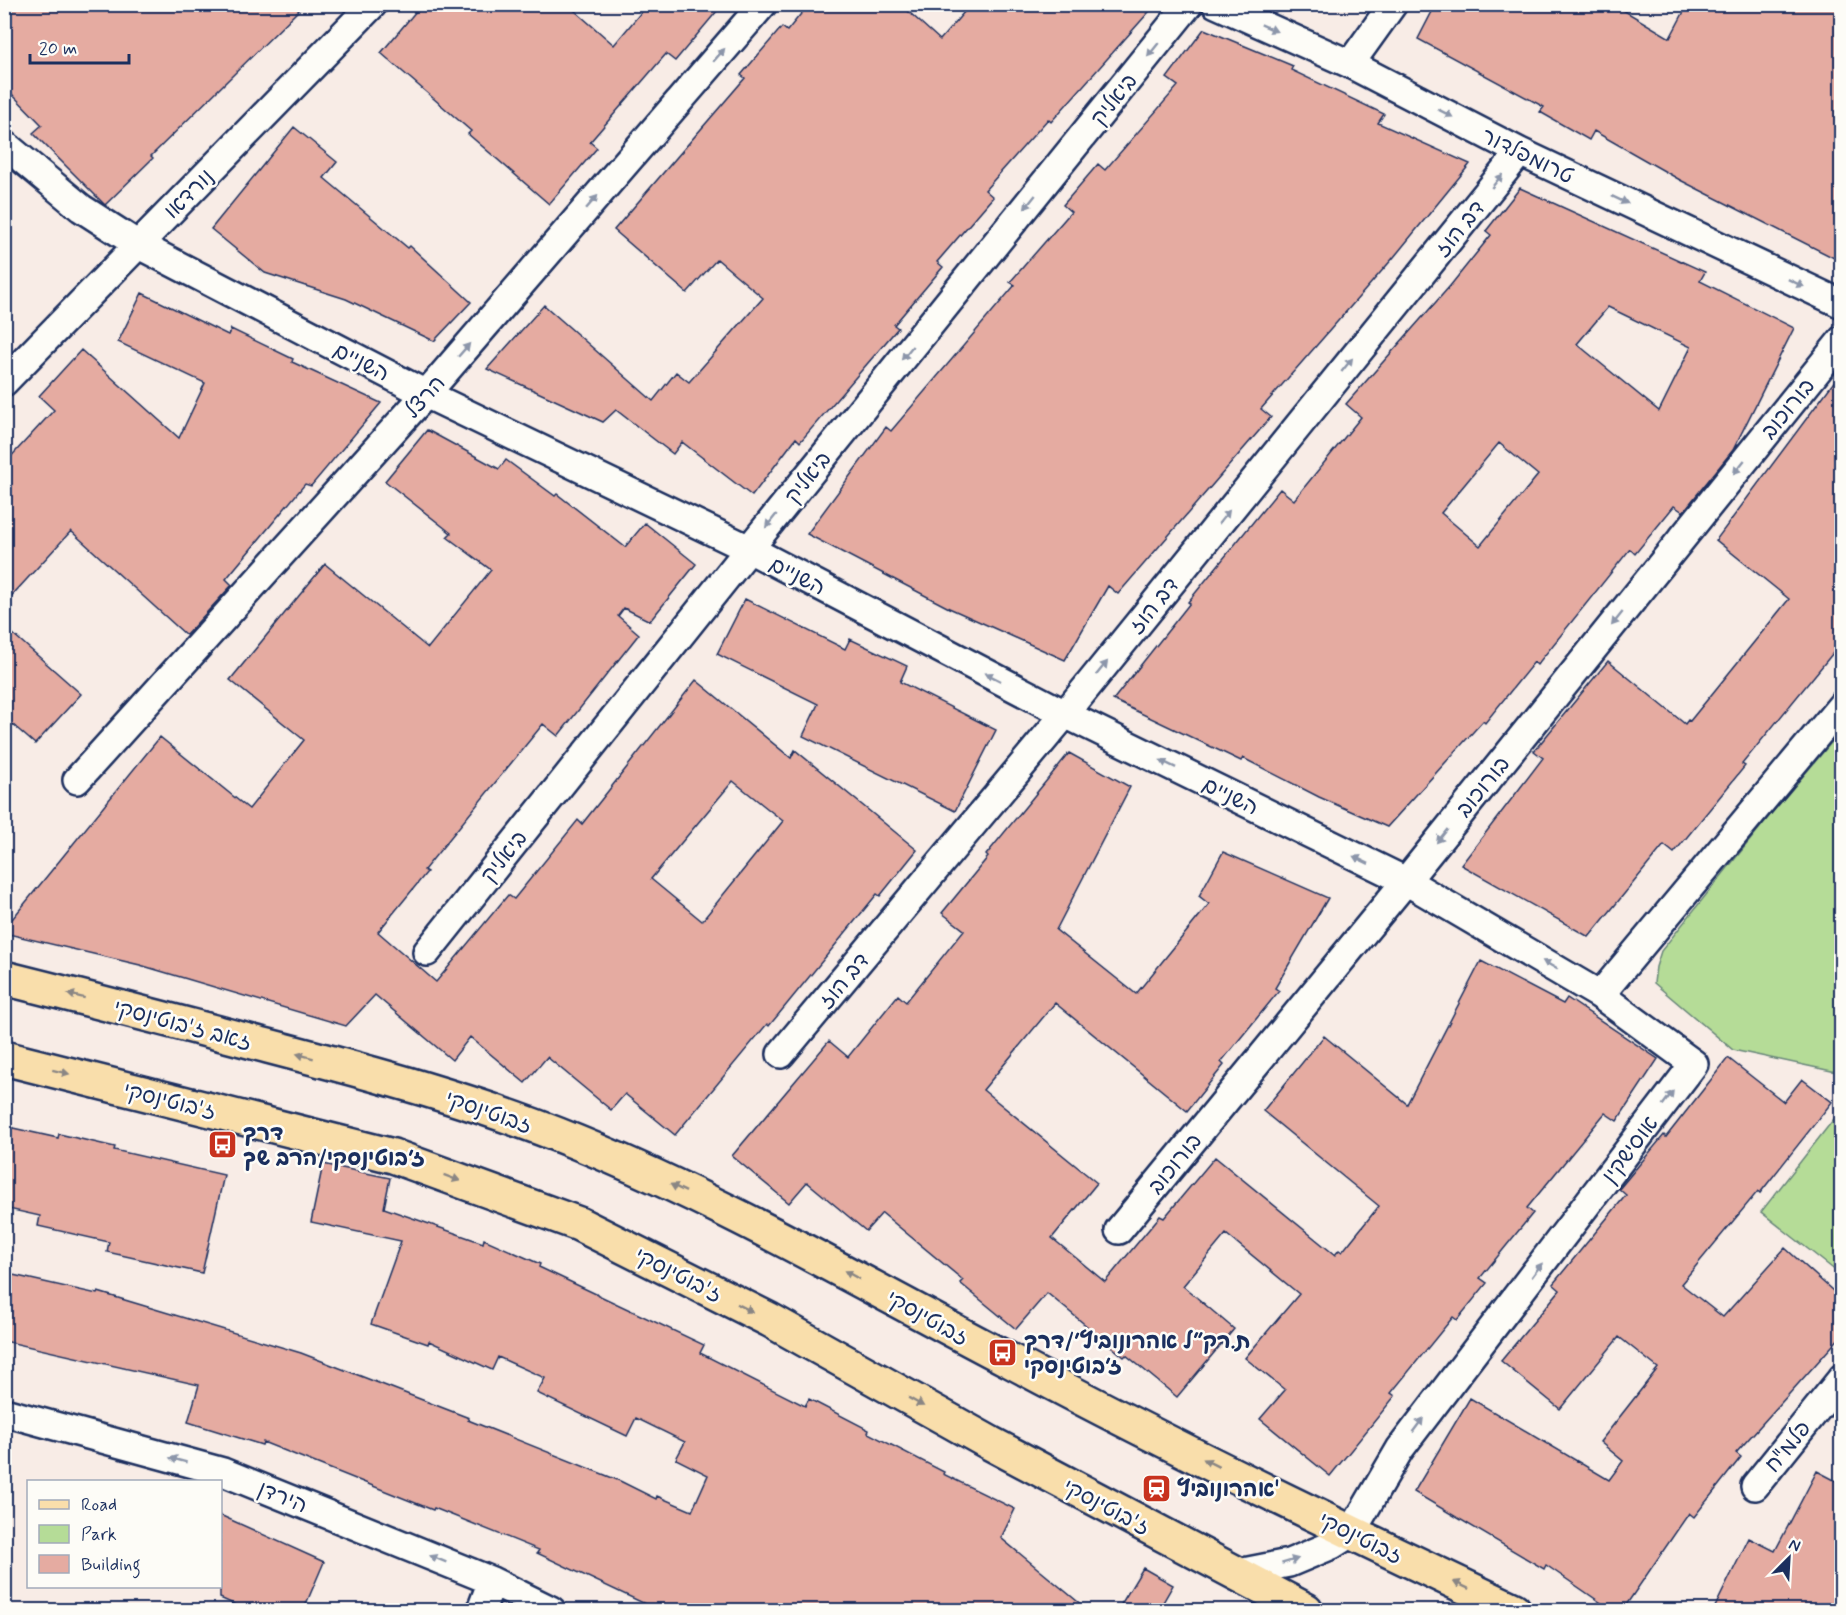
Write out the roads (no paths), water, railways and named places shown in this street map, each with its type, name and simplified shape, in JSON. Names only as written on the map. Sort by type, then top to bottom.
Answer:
[{"type":"main road","name":"זאב ז'בוטינסקי","points":[[4,978],[362,1071]]},
{"type":"main road","name":"ז'בוטינסקי","points":[[4,1058],[393,1156],[579,1224],[770,1320],[990,1443],[1306,1611]]},
{"type":"main road","name":"זבוטינסקי","points":[[362,1071],[458,1099],[576,1142],[671,1185],[815,1255],[1012,1362],[1351,1533],[1514,1611]]},
{"type":"street","name":"נורדאו","points":[[4,382],[373,4]]},
{"type":"street","name":"הרצל","points":[[77,780],[426,394],[763,4]]},
{"type":"street","name":"ביאליק","points":[[427,952],[748,549],[1189,4]]},
{"type":"street","name":"טרומפלדור","points":[[1216,4],[1350,64],[1520,152],[1842,304]]},
{"type":"street","points":[[1350,64],[1393,4]]},
{"type":"street","name":"השניים","points":[[4,144],[81,207],[137,244],[426,394],[748,549],[1065,714],[1406,881],[1600,994]]},
{"type":"street","name":"דב הוז","points":[[781,1054],[1065,714],[1520,152]]},
{"type":"street","name":"בורוכוב","points":[[1119,1230],[1406,881],[1842,340]]},
{"type":"street","points":[[1600,994],[1842,705]]},
{"type":"street","name":"אוסישקין","points":[[1233,1574],[1289,1563],[1332,1545],[1351,1533],[1400,1449],[1694,1064],[1600,994]]},
{"type":"street","name":"פלמ\"ח","points":[[1755,1486],[1842,1378]]},
{"type":"street","name":"הירדן","points":[[4,1412],[223,1472],[492,1581],[551,1611]]},
{"type":"street","points":[[481,1611],[492,1581]]},
{"type":"place","name":"דרך ז׳בוטינסקי/הרב שך","points":[[222,1145]]},
{"type":"place","name":"ת.רק״ל אהרונוביץ׳/דרך ז׳בוטינסקי","points":[[1003,1353]]},
{"type":"place","name":"אהרונוביץ'","points":[[1156,1488]]}]
